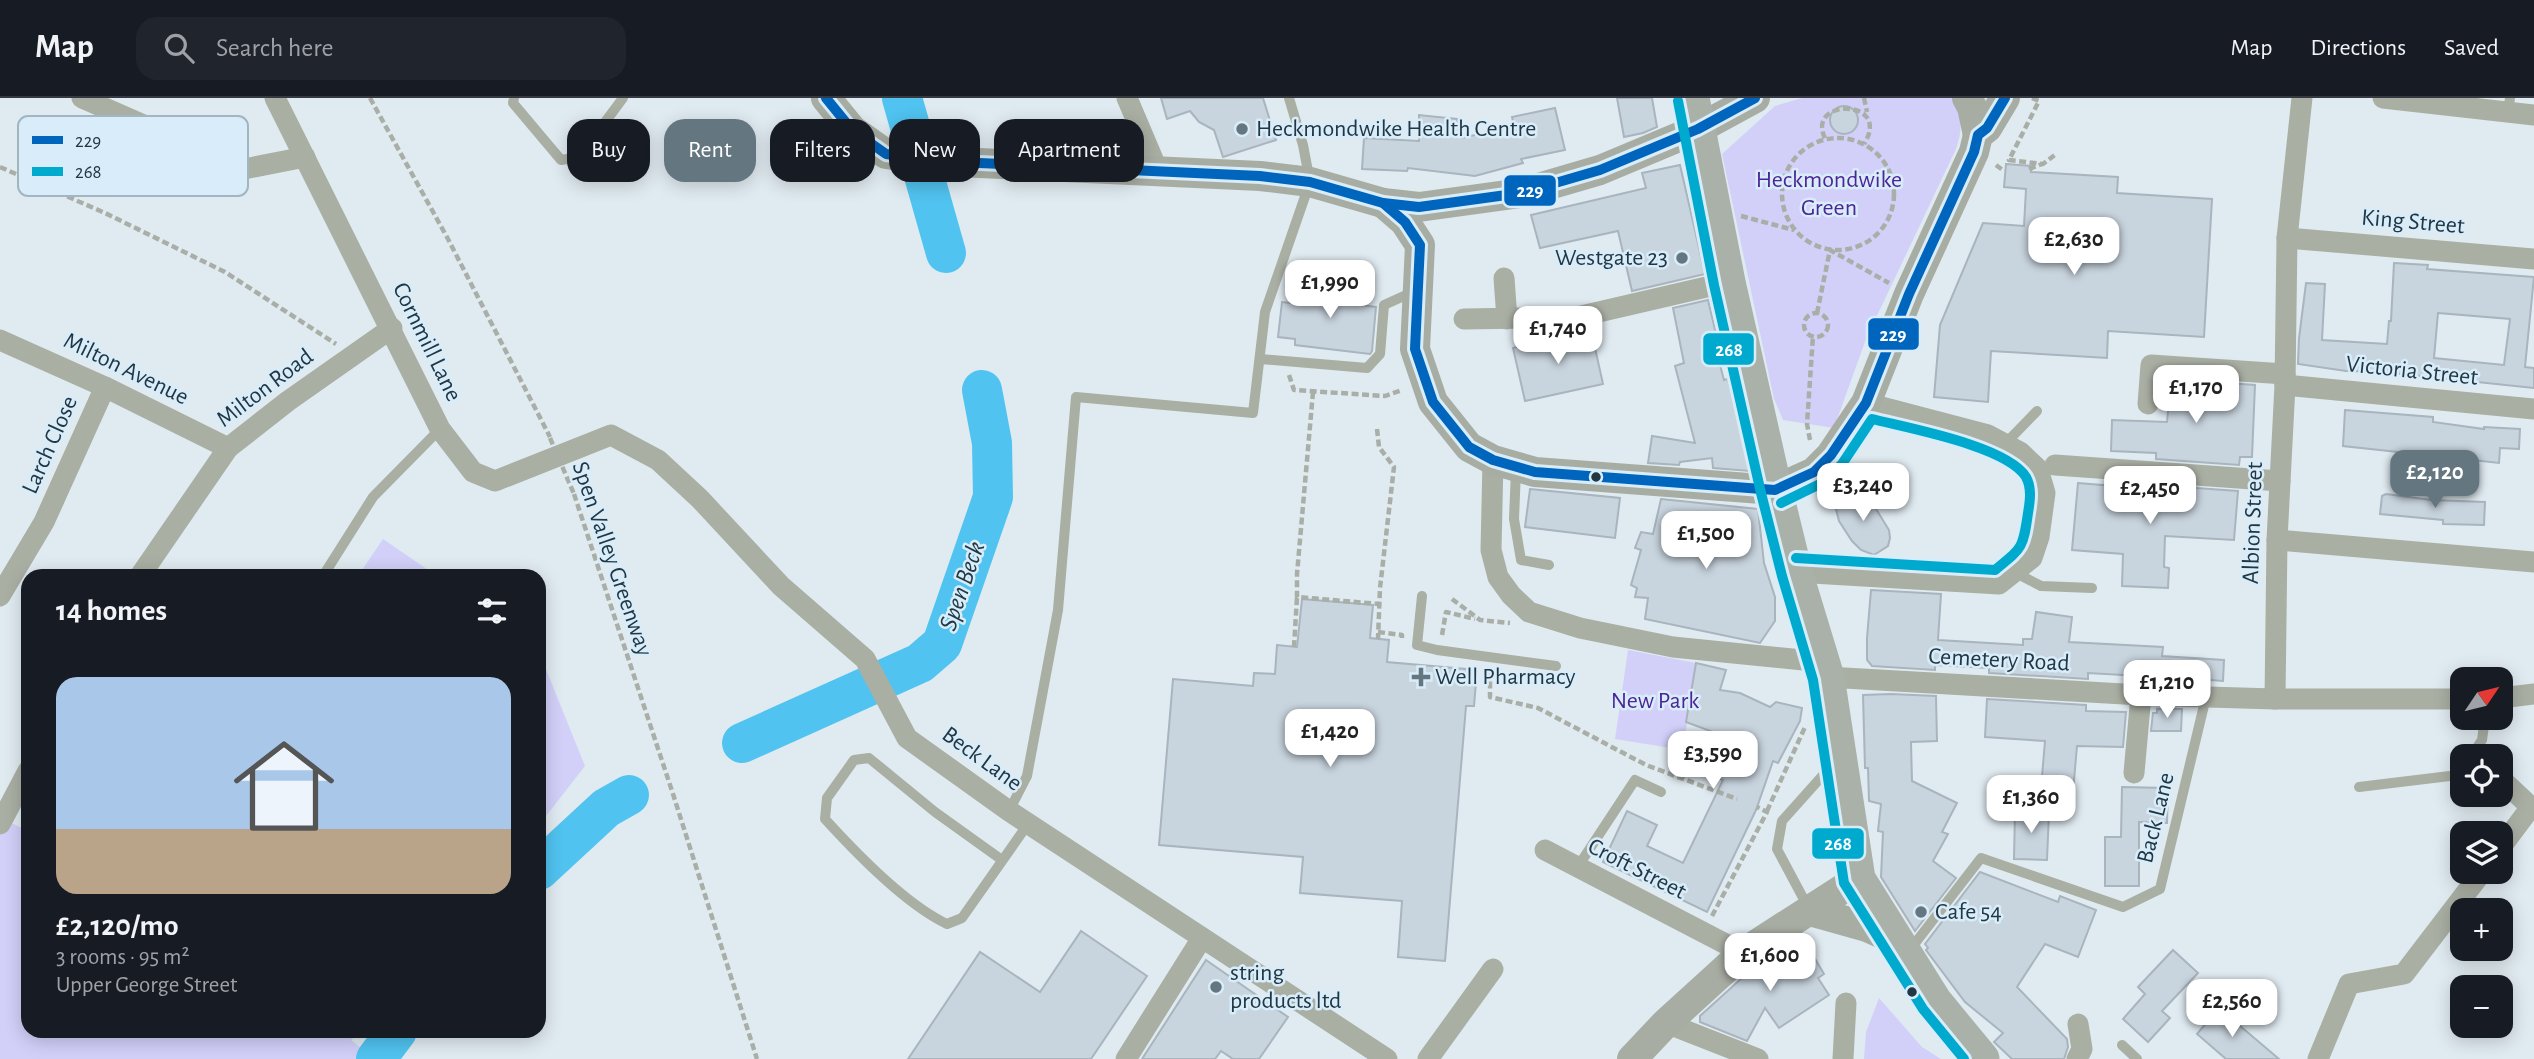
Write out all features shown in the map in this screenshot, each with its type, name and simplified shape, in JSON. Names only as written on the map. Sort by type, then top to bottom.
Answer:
[{"type":"main road","points":[[1695,114],[1728,282],[1774,490],[1827,682],[1858,878],[1935,1002],[1982,1059]]},
{"type":"street","points":[[82,98],[123,116]]},
{"type":"street","name":"Cornmill Lane","points":[[275,98],[392,328],[440,429],[473,472],[495,481],[611,435]]},
{"type":"street","points":[[826,98],[852,130],[886,155],[935,162],[1260,176],[1310,182],[1383,203],[1419,207],[1521,193],[1600,170],[1695,114],[1755,98]]},
{"type":"street","points":[[1127,98],[1158,171]]},
{"type":"street","points":[[1383,203],[1405,222],[1420,245],[1415,349],[1433,402],[1469,447],[1505,464],[1549,473],[1774,490],[1814,472],[1831,455],[1866,403],[1909,295],[1974,152],[1978,135],[1972,107],[1966,98]]},
{"type":"street","points":[[1978,135],[1987,128],[2005,98]]},
{"type":"street","name":"Albion Street","points":[[2275,699],[2277,540],[2285,379],[2287,238],[2302,98]]},
{"type":"street","points":[[2383,98],[2509,105],[2534,115]]},
{"type":"street","points":[[248,168],[305,157]]},
{"type":"street","points":[[1419,275],[1438,227],[1468,201]]},
{"type":"street","name":"King Street","points":[[2287,238],[2534,259]]},
{"type":"street","points":[[1504,278],[1507,319]]},
{"type":"street","points":[[1464,319],[1577,317],[1728,282]]},
{"type":"street","name":"Milton Road","points":[[145,569],[228,448],[392,328]]},
{"type":"street","name":"Milton Avenue","points":[[0,340],[105,387],[228,448]]},
{"type":"street","name":"Victoria Street","points":[[2148,404],[2151,365],[2534,409]]},
{"type":"street","name":"Larch Close","points":[[0,596],[44,522],[105,387]]},
{"type":"street","points":[[1796,572],[1999,584],[2032,558],[2039,537],[2045,493],[2038,469],[2020,452],[1988,435],[1866,403]]},
{"type":"street","name":"Beck Lane","points":[[611,435],[658,460],[700,499],[781,586],[865,659],[907,738],[1028,824],[1387,1059]]},
{"type":"street","name":"Cemetery Road","points":[[1505,464],[1491,550],[1498,577],[1511,596],[1529,612],[1580,628],[1827,682],[2275,699],[2450,699]]},
{"type":"street","points":[[2055,465],[2280,481]]},
{"type":"street","points":[[2277,540],[2534,562]]},
{"type":"street","points":[[2513,697],[2534,694]]},
{"type":"street","points":[[2134,773],[2141,695]]},
{"type":"street","points":[[0,824],[21,784]]},
{"type":"street","points":[[2513,790],[2531,807],[2513,831]]},
{"type":"street","name":"Croft Street","points":[[1545,850],[1743,953]]},
{"type":"street","points":[[1632,1059],[1666,1023],[1743,953],[1858,878]]},
{"type":"street","points":[[2318,1059],[2349,984],[2404,974],[2473,884]]},
{"type":"street","points":[[1810,911],[1867,927],[1900,947]]},
{"type":"street","points":[[1126,1059],[1202,938]]},
{"type":"street","points":[[1428,1059],[1493,969]]},
{"type":"street","points":[[1843,1059],[1846,1003]]},
{"type":"street","points":[[1666,1023],[1726,1054],[1758,1059]]},
{"type":"street","points":[[2077,1059],[2082,1049],[2078,1024]]},
{"type":"lane","points":[[514,98],[513,103],[561,160],[579,157],[623,98]]},
{"type":"lane","points":[[1009,811],[1027,776],[1058,610],[1076,397],[1253,413],[1265,312],[1310,182],[1303,145],[1289,98]]},
{"type":"lane","points":[[1260,359],[1367,368],[1380,354],[1384,306],[1419,275]]},
{"type":"lane","points":[[2005,444],[2037,411]]},
{"type":"lane","points":[[327,569],[373,496],[440,429]]},
{"type":"lane","points":[[1505,464],[1521,560],[1549,565]]},
{"type":"lane","points":[[2014,572],[2041,586],[2092,588]]},
{"type":"lane","points":[[1422,596],[1417,645],[1556,666]]},
{"type":"lane","name":"Back Lane","points":[[1900,947],[1981,858],[2123,907],[2160,889],[2206,697]]},
{"type":"lane","points":[[1810,911],[1777,849],[1782,821],[1839,757]]},
{"type":"lane","points":[[1002,860],[935,812],[869,758],[855,760],[827,799],[825,818],[844,840],[926,914],[947,924],[962,918],[1028,824]]},
{"type":"lane","points":[[2360,787],[2450,776]]},
{"type":"lane","points":[[1577,867],[1635,779],[1661,792]]},
{"type":"lane","points":[[2122,1045],[2137,1059]]},
{"type":"path","name":"Spen Valley Greenway","points":[[370,98],[448,239],[550,438],[574,494],[656,739],[757,1059]]},
{"type":"path","points":[[1864,98],[1870,125],[1864,144]]},
{"type":"path","points":[[2032,98],[2039,101],[2009,160],[2043,164]]},
{"type":"path","points":[[1859,104],[1867,112]]},
{"type":"path","points":[[1825,138],[1820,125],[1829,105]]},
{"type":"path","points":[[1830,250],[1847,250],[1862,245],[1876,235],[1886,223],[1894,191],[1891,175],[1883,160],[1864,144],[1841,137],[1825,138],[1810,144],[1796,155],[1787,168],[1782,184],[1786,216],[1794,230],[1810,243],[1830,250],[1909,295]]},
{"type":"path","points":[[2029,169],[2043,164],[2056,154]]},
{"type":"path","points":[[0,167],[18,175]]},
{"type":"path","points":[[66,196],[225,272],[354,355]]},
{"type":"path","points":[[1732,213],[1794,230]]},
{"type":"path","points":[[1817,313],[1830,250]]},
{"type":"path","points":[[1817,313],[1824,316],[1828,325],[1825,332],[1814,336],[1807,333],[1803,325],[1805,318],[1817,313]]},
{"type":"path","points":[[1814,336],[1807,424],[1814,472]]},
{"type":"path","points":[[1284,361],[1294,390],[1385,396],[1426,383]]},
{"type":"path","points":[[1294,647],[1297,574],[1313,392]]},
{"type":"path","points":[[1377,429],[1379,447],[1394,467],[1379,604],[1378,639]]},
{"type":"path","points":[[1297,597],[1379,604]]},
{"type":"path","points":[[1428,647],[1441,638],[1446,612],[1480,620]]},
{"type":"path","points":[[1378,632],[1402,635],[1402,646]]},
{"type":"path","points":[[1490,665],[1490,697],[1538,708],[1646,765],[1737,799]]},
{"type":"path","points":[[1703,932],[1767,812],[1827,682]]},
{"type":"path","points":[[1757,807],[1767,812]]},
{"type":"green space","name":"Heckmondwike Green","points":[[1802,98],[1953,98],[1961,123],[1956,149],[1866,339],[1834,428],[1783,420],[1774,399],[1722,154],[1775,106]]},
{"type":"green space","points":[[383,539],[427,569],[363,569]]},
{"type":"green space","name":"New Park","points":[[1628,650],[1696,663],[1683,750],[1615,739]]},
{"type":"green space","points":[[546,669],[585,766],[546,816]]},
{"type":"green space","points":[[3,819],[21,828],[21,1038],[353,1038],[351,1040],[375,1059],[0,1059],[0,824]]},
{"type":"green space","points":[[1879,998],[1922,1047],[1941,1059],[1864,1059],[1866,1032]]},
{"type":"building","name":"Heckmondwike Health Centre","points":[[1161,98],[1263,98],[1276,140],[1223,157],[1214,130],[1199,122],[1190,111],[1167,119]]},
{"type":"building","points":[[1617,98],[1652,98],[1657,127],[1624,137]]},
{"type":"building","points":[[1844,106],[1854,110],[1858,120],[1854,130],[1844,134],[1834,130],[1830,120],[1834,110]]},
{"type":"building","points":[[1555,108],[1565,150],[1521,159],[1523,163],[1475,176],[1408,168],[1407,171],[1362,169],[1364,138],[1419,141],[1419,115],[1457,119],[1462,138],[1514,126],[1512,117]]},
{"type":"building","points":[[2006,164],[2032,166],[2031,172],[2118,177],[2117,193],[2212,199],[2204,337],[2108,331],[2107,358],[1991,351],[1988,402],[1934,397],[1940,325],[1983,223],[2024,226],[2026,189],[2004,187]]},
{"type":"building","points":[[1680,165],[1705,274],[1632,291],[1618,231],[1540,248],[1531,215],[1646,188],[1642,173]]},
{"type":"building","points":[[2394,263],[2428,265],[2427,269],[2534,277],[2525,367],[2534,368],[2534,388],[2382,372],[2346,371],[2298,364],[2306,283],[2325,284],[2322,340],[2387,344]],"holes":[[[2438,313],[2510,319],[2504,365],[2434,358]]]},
{"type":"building","points":[[1328,276],[1354,279],[1351,304],[1376,307],[1370,354],[1295,345],[1295,339],[1278,337],[1282,302],[1299,304],[1300,297],[1325,300]]},
{"type":"building","points":[[1708,300],[1716,334],[1712,335],[1724,380],[1728,379],[1750,471],[1713,468],[1712,458],[1680,462],[1679,465],[1648,463],[1652,436],[1695,443],[1675,366],[1684,363],[1673,308]]},
{"type":"building","points":[[1591,330],[1603,384],[1525,401],[1513,348]]},
{"type":"building","points":[[2171,379],[2255,385],[2252,457],[2240,457],[2239,465],[2156,459],[2156,453],[2111,451],[2112,420],[2167,422]]},
{"type":"building","points":[[2345,410],[2433,417],[2433,422],[2484,429],[2520,429],[2519,449],[2500,448],[2499,463],[2343,446]]},
{"type":"building","points":[[2078,483],[2114,486],[2113,500],[2153,503],[2154,485],[2238,491],[2234,540],[2165,536],[2164,567],[2169,568],[2168,588],[2122,586],[2123,554],[2072,550]]},
{"type":"building","points":[[1530,489],[1620,498],[1615,538],[1525,527]]},
{"type":"building","points":[[1853,494],[1867,500],[1876,509],[1889,530],[1888,546],[1874,555],[1861,550],[1839,521],[1835,505],[1838,495]]},
{"type":"building","points":[[2386,494],[2431,500],[2485,502],[2484,525],[2443,524],[2443,520],[2380,514],[2382,496]]},
{"type":"building","points":[[1661,499],[1758,509],[1764,563],[1775,597],[1775,621],[1760,643],[1645,619],[1648,598],[1635,597],[1637,588],[1631,585],[1641,550],[1635,548],[1641,532],[1653,534]]},
{"type":"building","points":[[1871,590],[1941,594],[1938,640],[2023,645],[2023,639],[2032,639],[2036,612],[2072,617],[2069,642],[2163,647],[2162,656],[2224,660],[2223,681],[2183,678],[2183,683],[2158,682],[2158,677],[2088,673],[2088,679],[1989,673],[1989,668],[1935,665],[1935,670],[1872,666],[1867,660]]},
{"type":"building","points":[[1302,599],[1373,605],[1370,638],[1389,640],[1387,662],[1477,670],[1474,706],[1466,706],[1445,961],[1398,957],[1402,901],[1300,893],[1303,857],[1159,845],[1173,679],[1253,686],[1254,673],[1275,674],[1277,645],[1297,647]]},
{"type":"building","points":[[1696,663],[1726,670],[1720,690],[1740,693],[1770,707],[1776,702],[1802,708],[1800,721],[1778,763],[1773,761],[1756,810],[1707,912],[1603,862],[1627,811],[1657,825],[1647,846],[1683,863],[1723,780],[1703,774],[1716,733],[1686,722]]},
{"type":"building","points":[[1863,695],[1936,696],[1937,741],[1911,742],[1912,781],[1957,803],[1942,832],[1948,834],[1933,861],[1956,878],[1915,931],[1881,877],[1883,832],[1878,831],[1881,804],[1869,801],[1868,768],[1865,768]]},
{"type":"building","points":[[1987,699],[2086,705],[2086,711],[2126,712],[2123,747],[2077,746],[2072,803],[2040,800],[2045,741],[1985,737]]},
{"type":"building","points":[[2157,709],[2182,709],[2181,731],[2151,731],[2153,713],[2157,713]]},
{"type":"building","points":[[2122,787],[2168,788],[2167,823],[2139,822],[2139,886],[2105,886],[2105,837],[2121,837]]},
{"type":"building","points":[[2015,811],[2049,812],[2047,860],[2014,859]]},
{"type":"building","points":[[1980,872],[2058,902],[2060,896],[2096,910],[2078,957],[2045,944],[2017,987],[2067,1039],[2068,1047],[2064,1059],[2012,1059],[1994,1042],[2003,1033],[1965,1002],[1926,950],[1928,948],[1925,944]]},
{"type":"building","points":[[1081,931],[1147,976],[1091,1059],[908,1059],[980,952],[1040,992]]},
{"type":"building","points":[[1796,940],[1805,942],[1824,974],[1818,978],[1829,995],[1779,1028],[1765,1008],[1747,1041],[1700,1022],[1700,1016],[1754,967]]},
{"type":"building","points":[[2173,950],[2198,973],[2162,1011],[2170,1018],[2148,1042],[2123,1019],[2145,994],[2138,987]]},
{"type":"building","name":"string products ltd","points":[[1206,960],[1288,1017],[1259,1059],[1233,1059],[1221,1051],[1215,1059],[1142,1059]]},
{"type":"building","points":[[2219,1008],[2279,1059],[2226,1059],[2197,1034]]},
{"type":"waterway","name":"Spen Beck","points":[[902,98],[946,253]]},
{"type":"waterway","name":"Spen Beck","points":[[742,743],[920,663],[942,644],[993,497],[992,443],[982,390]]},
{"type":"waterway","name":"Spen Beck","points":[[546,864],[606,808],[629,795]]},
{"type":"waterway","name":"Spen Beck","points":[[376,1059],[392,1038]]},
{"type":"transit line","name":"229","points":[[826,98],[852,130],[886,154],[935,161],[1260,176],[1310,182],[1383,203],[1419,207],[1521,193],[1600,170],[1698,129],[1755,98]]},
{"type":"transit line","name":"229","points":[[1383,203],[1405,222],[1420,245],[1415,349],[1433,402],[1469,447],[1493,460],[1535,472],[1775,490],[1814,472],[1831,455],[1866,403],[1909,294],[1974,152],[1978,135],[1987,128],[2005,98]]},
{"type":"transit line","name":"268","points":[[1678,101],[1714,285],[1761,493],[1813,680],[1844,883],[1923,1009],[1964,1059]]},
{"type":"transit line","name":"268","points":[[1781,503],[1824,482],[1842,464],[1872,419],[1978,447],[2015,466],[2026,477],[2029,486],[2026,525],[2020,547],[1995,570],[1796,558]]},
{"type":"place","name":"Heckmondwike Health Centre","points":[[1242,129]]},
{"type":"place","name":"Westgate 23","points":[[1682,258]]},
{"type":"place","name":"Well Pharmacy","points":[[1421,677]]},
{"type":"place","name":"Cafe 54","points":[[1921,912]]},
{"type":"place","name":"string products ltd","points":[[1216,987]]}]
